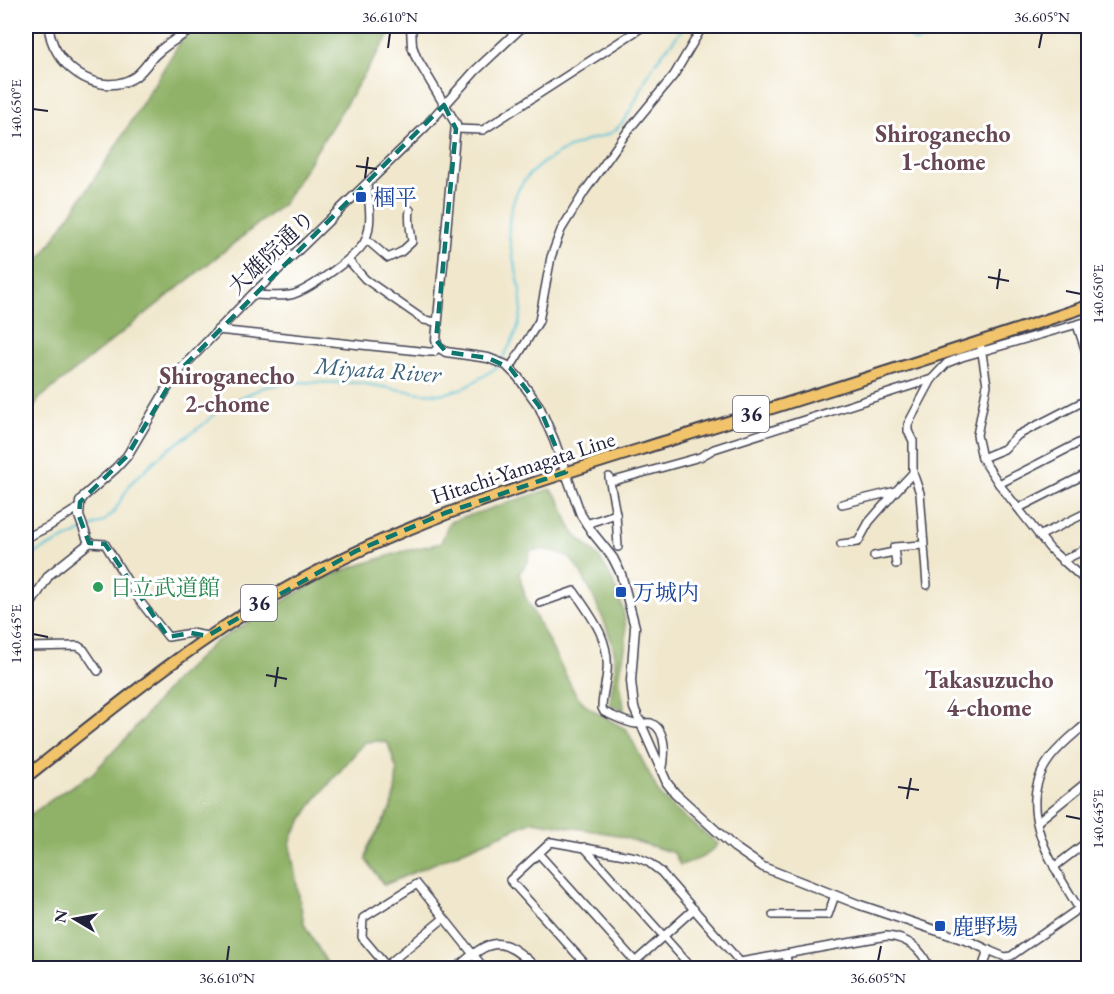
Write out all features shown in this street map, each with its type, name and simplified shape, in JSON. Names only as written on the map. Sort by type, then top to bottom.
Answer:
[{"type":"main road","name":"Hitachi-Yamagata Line","points":[[26,777],[207,636],[257,604],[356,552],[445,513],[566,472],[981,346],[1089,306]]},
{"type":"street","points":[[49,26],[49,34],[57,55],[71,70],[91,80],[109,84],[134,78],[163,49],[197,26]]},
{"type":"street","points":[[411,26],[412,46],[416,57],[454,119],[456,129],[437,322],[438,347],[453,354],[495,359],[508,367],[539,406],[548,424],[575,502],[586,524],[618,566],[634,616],[636,638],[631,681],[632,696],[641,724],[667,783],[675,793],[745,856],[780,875],[835,896],[947,932],[1005,957],[1011,956],[1089,902]]},
{"type":"street","name":"大雄院通り","points":[[78,508],[84,496],[127,456],[175,375],[252,295],[425,127],[475,71],[523,26]]},
{"type":"street","points":[[456,129],[483,130],[644,26]]},
{"type":"street","points":[[508,367],[539,321],[551,257],[561,230],[585,191],[627,132],[674,75],[701,26]]},
{"type":"street","points":[[252,295],[290,295],[302,291],[348,260],[366,239],[370,215],[367,185]]},
{"type":"street","points":[[366,239],[387,258],[401,252],[412,242],[408,222],[410,210]]},
{"type":"street","points":[[348,260],[365,279],[424,320],[437,322]]},
{"type":"street","points":[[927,585],[920,493],[914,473],[913,441],[908,424],[932,379],[947,363],[981,346],[1089,321]]},
{"type":"street","points":[[1077,325],[1089,358]]},
{"type":"street","points":[[217,330],[429,352],[438,347]]},
{"type":"street","points":[[981,346],[987,385],[977,435],[982,458],[1039,536],[1062,561],[1089,583]]},
{"type":"street","points":[[618,547],[616,514],[610,479],[700,457],[714,449],[932,379]]},
{"type":"street","points":[[982,458],[1004,449],[1018,435],[1089,399]]},
{"type":"street","points":[[999,484],[1089,438]]},
{"type":"street","points":[[841,544],[858,542],[869,522],[914,473]]},
{"type":"street","points":[[1018,508],[1089,473]]},
{"type":"street","points":[[842,504],[896,491]]},
{"type":"street","points":[[26,538],[78,508],[88,540]]},
{"type":"street","points":[[1039,536],[1089,512]]},
{"type":"street","points":[[586,524],[616,514]]},
{"type":"street","points":[[88,540],[105,544],[139,600],[168,637],[191,633],[207,636]]},
{"type":"street","points":[[26,610],[49,575],[88,540]]},
{"type":"street","points":[[896,564],[894,547],[923,545]]},
{"type":"street","points":[[1062,561],[1089,548]]},
{"type":"street","points":[[874,556],[894,552]]},
{"type":"street","points":[[540,603],[574,591],[593,617],[605,646],[607,672],[602,708],[609,714],[632,723],[650,723],[655,726],[660,733],[664,747],[662,772]]},
{"type":"street","points":[[26,647],[78,646],[84,650],[98,671]]},
{"type":"street","points":[[1080,909],[1041,842],[1037,822],[1036,791],[1045,766],[1052,756],[1089,722]]},
{"type":"street","points":[[1037,822],[1089,781]]},
{"type":"street","points":[[1054,867],[1089,841]]},
{"type":"street","points":[[589,969],[510,880],[551,842],[636,857],[648,862],[661,872],[740,962],[887,936],[905,940],[914,946],[921,952],[929,969]]},
{"type":"street","points":[[584,847],[692,969]]},
{"type":"street","points":[[539,854],[638,965]]},
{"type":"street","points":[[444,918],[387,967],[362,937],[363,918],[417,884],[444,918],[472,955],[484,969]]},
{"type":"street","points":[[773,915],[828,915],[835,896]]},
{"type":"street","points":[[628,969],[638,965],[694,909]]},
{"type":"street","points":[[457,969],[472,955],[488,945],[506,945],[521,953],[536,969]]},
{"type":"street","points":[[983,969],[988,950]]},
{"type":"street","points":[[786,954],[788,969]]},
{"type":"highlighted area","points":[[444,105],[456,129],[436,340],[446,352],[488,358],[510,368],[539,406],[566,472],[445,513],[356,551],[207,636],[191,633],[168,637],[105,544],[89,543],[79,516],[80,502],[127,456],[175,375]]},
{"type":"green space","points":[[190,26],[387,26],[389,35],[283,204],[39,399],[26,419],[26,280],[111,154]]},
{"type":"green space","points":[[550,489],[561,504],[574,533],[600,559],[611,577],[623,609],[626,631],[620,678],[624,710],[610,704],[615,669],[613,649],[597,605],[575,564],[555,551],[529,551],[528,562],[519,573],[525,596],[576,695],[589,708],[627,730],[659,793],[673,808],[718,844],[710,852],[701,858],[680,865],[674,853],[612,834],[533,821],[384,885],[366,860],[368,847],[390,810],[395,793],[397,771],[388,743],[365,742],[315,800],[293,834],[290,845],[304,924],[330,968],[26,968],[26,818],[92,774],[130,734],[174,681],[215,642],[319,580],[401,552],[441,543],[449,522]]},
{"type":"waterway","name":"Miyata River","points":[[502,359],[519,324],[521,308],[520,286],[509,238],[511,212],[520,186],[545,161],[555,155],[577,144],[614,131],[627,116],[650,71],[684,26]]},
{"type":"waterway","name":"Miyata River","points":[[901,26],[915,42],[964,26]]},
{"type":"waterway","name":"Miyata River","points":[[1051,26],[1069,34],[1088,30]]},
{"type":"waterway","name":"Miyata River","points":[[26,557],[104,521],[114,512],[131,483],[162,454],[204,424],[223,406],[264,387],[298,382],[359,383],[420,393],[444,394],[466,387],[496,368],[498,364]]},
{"type":"place","name":"椢平","points":[[361,197]]},
{"type":"place","name":"日立武道館","points":[[98,587]]},
{"type":"place","name":"万城内","points":[[621,592]]},
{"type":"place","name":"鹿野場","points":[[940,926]]},
{"type":"district","name":"Shiroganecho 1-chome","points":[[943,148]]},
{"type":"district","name":"Shiroganecho 2-chome","points":[[227,390]]},
{"type":"district","name":"Takasuzucho 4-chome","points":[[989,694]]}]
